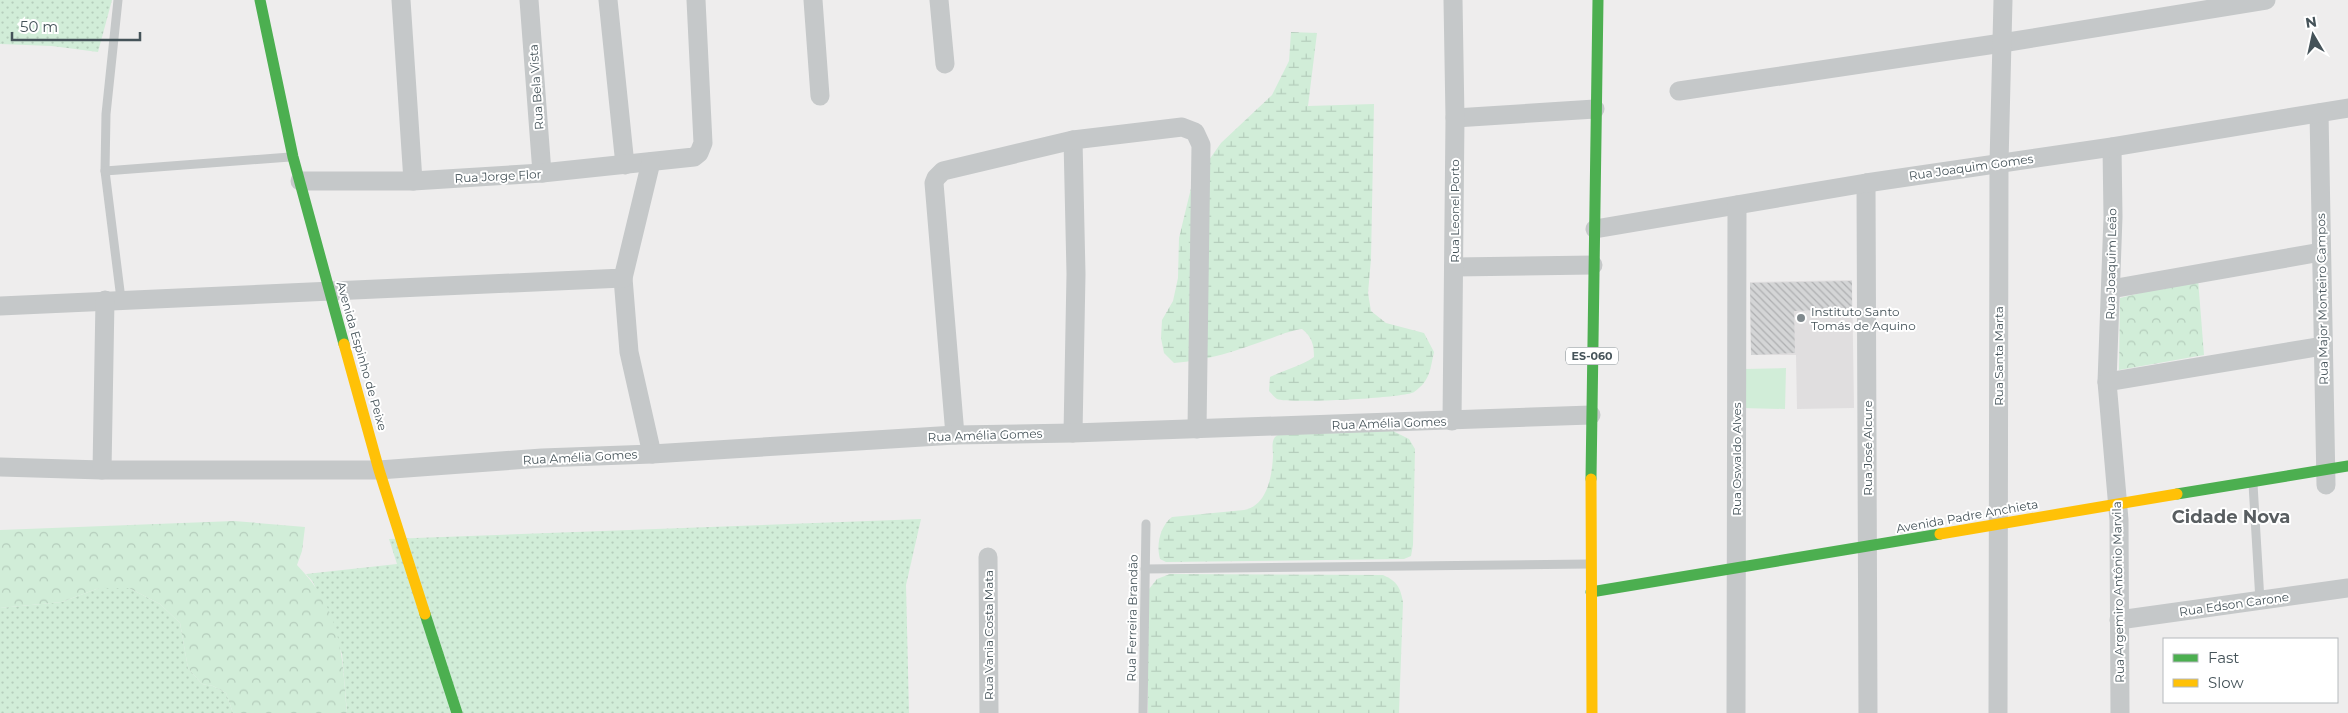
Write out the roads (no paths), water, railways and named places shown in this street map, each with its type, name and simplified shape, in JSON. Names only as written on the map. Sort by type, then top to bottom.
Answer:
[{"type":"street","name":"Avenida Espinho de Peixe","points":[[260,0],[293,156],[379,470],[457,713]]},
{"type":"street","points":[[401,0],[413,181]]},
{"type":"street","name":"Rua Bela Vista","points":[[529,0],[542,174]]},
{"type":"street","points":[[608,0],[624,165]]},
{"type":"street","name":"Rua Jorge Flor","points":[[300,181],[413,181],[542,174],[694,157],[699,153],[703,143],[696,0]]},
{"type":"street","points":[[813,0],[820,96]]},
{"type":"street","points":[[939,0],[946,64]]},
{"type":"street","name":"Rua Leonel Porto","points":[[1452,421],[1455,118],[1453,0]]},
{"type":"street","name":"ES-060","points":[[1592,713],[1596,609],[1591,592],[1591,415],[1598,0]]},
{"type":"street","name":"Rua Santa Marta","points":[[1998,713],[1999,163],[2003,0]]},
{"type":"street","points":[[1680,91],[2002,43],[2266,0]]},
{"type":"street","name":"Rua Joaquim Gomes","points":[[1595,229],[1866,183],[2112,147],[2348,108]]},
{"type":"street","points":[[1455,118],[1595,109]]},
{"type":"street","name":"Rua Major Monteiro Campos","points":[[2319,113],[2323,346],[2328,481]]},
{"type":"street","points":[[955,435],[934,183],[936,178],[943,171],[1073,140],[1182,127],[1195,132],[1201,145],[1197,429]]},
{"type":"street","points":[[1073,140],[1076,274],[1073,433]]},
{"type":"street","name":"Rua Joaquim Leão","points":[[2107,382],[2111,289],[2112,147]]},
{"type":"street","points":[[651,162],[623,278],[629,352],[652,454]]},
{"type":"street","name":"Rua José Alcure","points":[[1866,183],[1868,713]]},
{"type":"street","name":"Rua Oswaldo Alves","points":[[1736,713],[1737,205]]},
{"type":"street","points":[[2111,289],[2321,252]]},
{"type":"street","points":[[1454,267],[1593,265]]},
{"type":"street","points":[[0,306],[329,289],[623,278]]},
{"type":"street","points":[[102,470],[113,300]]},
{"type":"street","points":[[2107,382],[2323,346]]},
{"type":"street","name":"Rua Argemiro Antônio Marvila","points":[[2107,382],[2119,516],[2120,713]]},
{"type":"street","name":"Rua Amélia Gomes","points":[[0,466],[102,470],[379,470],[542,458],[652,454],[955,435],[1073,433],[1591,415]]},
{"type":"street","name":"Avenida Padre Anchieta","points":[[1591,592],[1736,579],[1867,558],[2119,516],[2252,484],[2328,481],[2348,466]]},
{"type":"street","name":"Rua Vania Costa Mata","points":[[988,557],[989,713]]},
{"type":"street","name":"Rua Edson Carone","points":[[2119,620],[2348,588]]},
{"type":"lane","points":[[113,300],[105,171],[106,114],[118,0]]},
{"type":"lane","points":[[105,171],[293,156]]},
{"type":"lane","points":[[2252,484],[2260,601]]},
{"type":"lane","name":"Rua Ferreira Brandão","points":[[1143,713],[1146,524]]},
{"type":"lane","points":[[1145,569],[1592,564]]},
{"type":"place","name":"Instituto Santo Tomás de Aquino","points":[[1801,318]]},
{"type":"district","name":"Cidade Nova","points":[[2231,517]]}]
